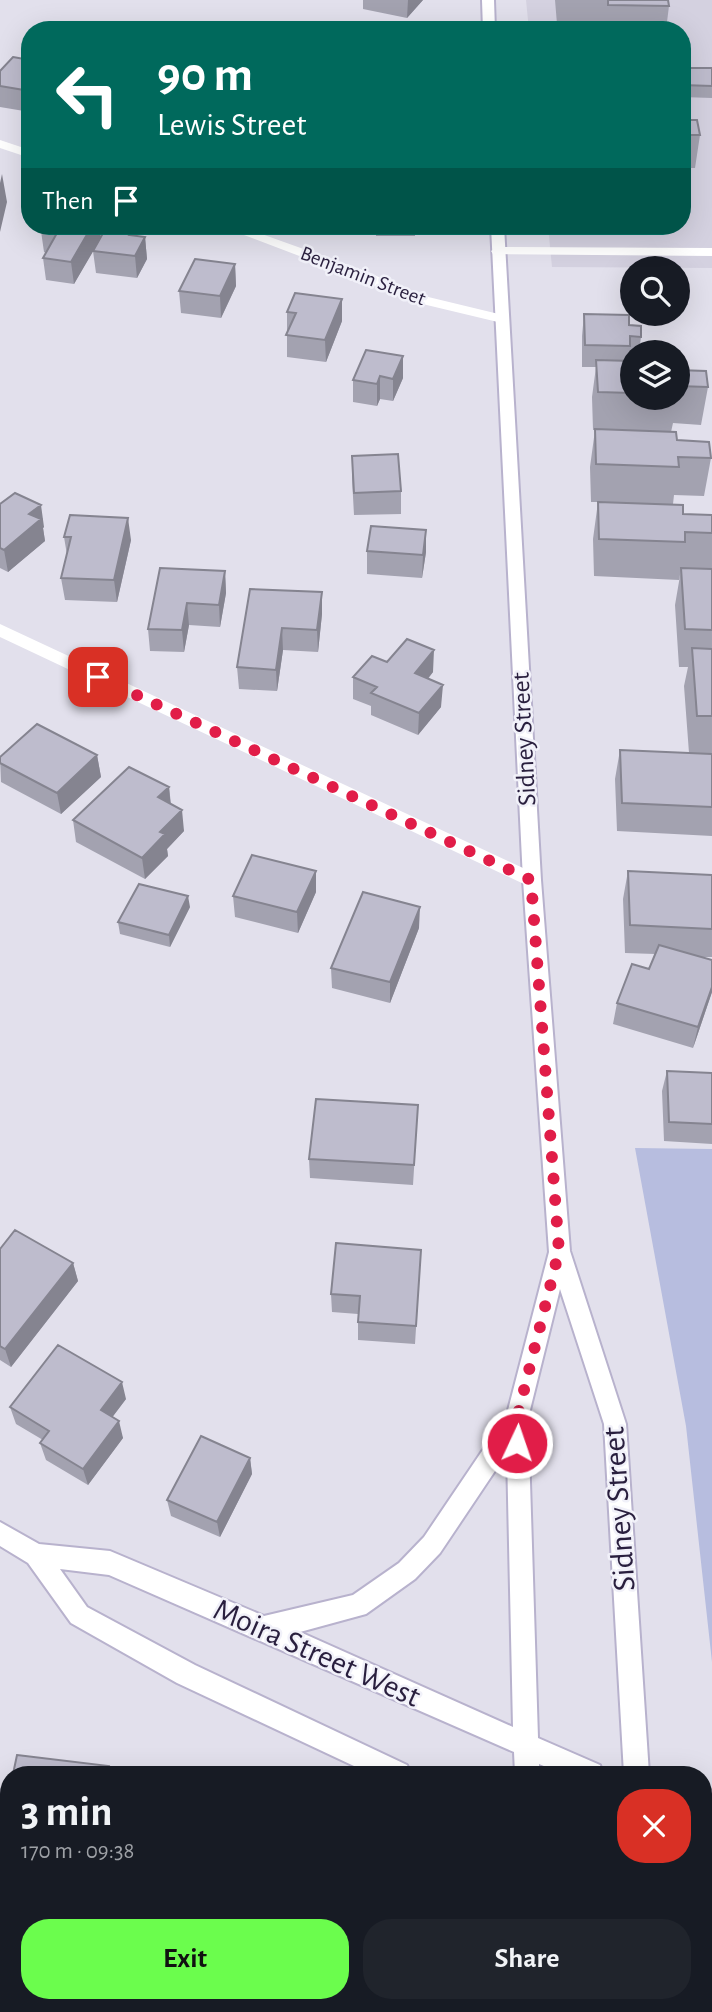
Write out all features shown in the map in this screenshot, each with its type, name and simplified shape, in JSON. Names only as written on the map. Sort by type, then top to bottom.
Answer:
[{"type":"main road","points":[[488,0],[489,21]]},
{"type":"main road","points":[[0,144],[21,151]]},
{"type":"main road","name":"Benjamin Street","points":[[252,235],[360,274],[415,298],[456,310],[502,318]]},
{"type":"main road","name":"Sidney Street","points":[[497,235],[531,880],[559,1251],[615,1424],[636,1766]]},
{"type":"main road","points":[[498,251],[712,252]]},
{"type":"main road","points":[[0,630],[531,880]]},
{"type":"main road","name":"Sidney Street","points":[[527,1766],[517,1418],[559,1251]]},
{"type":"main road","points":[[264,1628],[358,1606],[407,1571],[432,1545],[517,1418]]},
{"type":"main road","name":"Moira Street West","points":[[0,1533],[36,1555],[79,1615],[186,1674],[381,1766]]},
{"type":"main road","name":"Moira Street West","points":[[36,1555],[110,1563],[264,1628],[573,1766]]},
{"type":"shaded area","points":[[526,0],[712,0],[712,268],[690,268],[690,256],[620,256],[620,267],[552,267],[549,235],[691,235],[691,21],[528,21]]},
{"type":"shaded area","points":[[635,1148],[712,1149],[712,1662],[686,1426]]},
{"type":"building","points":[[608,0],[668,0],[669,6],[608,5]]},
{"type":"building","points":[[13,57],[21,58],[21,90],[0,86],[0,71]]},
{"type":"building","points":[[691,68],[712,68],[712,86],[691,85]]},
{"type":"building","points":[[691,120],[697,120],[700,135],[691,135]]},
{"type":"building","points":[[56,235],[87,235],[71,262],[43,258]]},
{"type":"building","points":[[102,235],[145,237],[135,256],[93,251]]},
{"type":"building","points":[[195,259],[235,264],[220,296],[179,291]]},
{"type":"building","points":[[295,293],[342,299],[325,340],[286,335],[296,313],[287,312]]},
{"type":"building","points":[[584,314],[620,315],[620,326],[641,326],[641,337],[630,336],[630,340],[620,340],[620,346],[585,345]]},
{"type":"building","points":[[366,350],[403,356],[393,379],[380,376],[377,384],[353,380]]},
{"type":"building","points":[[596,360],[620,361],[620,393],[598,392]]},
{"type":"building","points":[[690,370],[706,371],[708,387],[690,386]]},
{"type":"building","points":[[595,429],[676,432],[677,440],[709,442],[711,458],[678,457],[679,467],[596,464]]},
{"type":"building","points":[[398,454],[401,491],[354,493],[352,456]]},
{"type":"building","points":[[15,493],[41,505],[29,514],[41,519],[4,550],[0,548],[0,504]]},
{"type":"building","points":[[598,502],[683,505],[683,514],[712,515],[712,533],[685,532],[685,542],[599,539]]},
{"type":"building","points":[[70,515],[128,518],[114,580],[61,578],[71,537],[64,537]]},
{"type":"building","points":[[371,526],[426,530],[423,555],[367,551]]},
{"type":"building","points":[[160,568],[225,571],[219,605],[187,603],[182,630],[148,629]]},
{"type":"building","points":[[681,568],[712,569],[712,630],[685,629]]},
{"type":"building","points":[[250,589],[322,592],[317,630],[282,628],[276,670],[237,667]]},
{"type":"building","points":[[407,639],[434,650],[415,673],[443,685],[419,713],[371,693],[377,687],[353,677],[372,656],[387,662]]},
{"type":"building","points":[[692,648],[712,649],[712,716],[697,716]]},
{"type":"building","points":[[37,724],[97,755],[57,793],[0,763],[0,757]]},
{"type":"building","points":[[620,750],[712,754],[712,807],[622,803]]},
{"type":"building","points":[[129,767],[169,787],[158,797],[182,810],[160,832],[165,834],[142,858],[73,820]]},
{"type":"building","points":[[252,855],[316,871],[297,912],[233,896]]},
{"type":"building","points":[[628,871],[712,875],[712,929],[630,925]]},
{"type":"building","points":[[139,884],[188,896],[169,935],[118,922]]},
{"type":"building","points":[[363,892],[420,907],[390,982],[331,968]]},
{"type":"building","points":[[659,945],[712,960],[712,987],[698,1027],[617,1003],[632,964],[649,969]]},
{"type":"building","points":[[667,1071],[712,1073],[712,1124],[669,1122]]},
{"type":"building","points":[[316,1099],[418,1105],[414,1165],[309,1159]]},
{"type":"building","points":[[15,1230],[73,1263],[5,1349],[0,1346],[0,1249]]},
{"type":"building","points":[[336,1243],[421,1250],[416,1326],[358,1322],[360,1296],[331,1294]]},
{"type":"building","points":[[58,1345],[122,1382],[101,1410],[119,1421],[83,1469],[40,1443],[49,1431],[10,1407]]},
{"type":"building","points":[[201,1436],[250,1458],[217,1522],[167,1500]]},
{"type":"building","points":[[17,1755],[109,1766],[15,1766]]},
{"type":"route","points":[[98,677],[531,880],[559,1251],[517,1418],[517,1443]]}]
